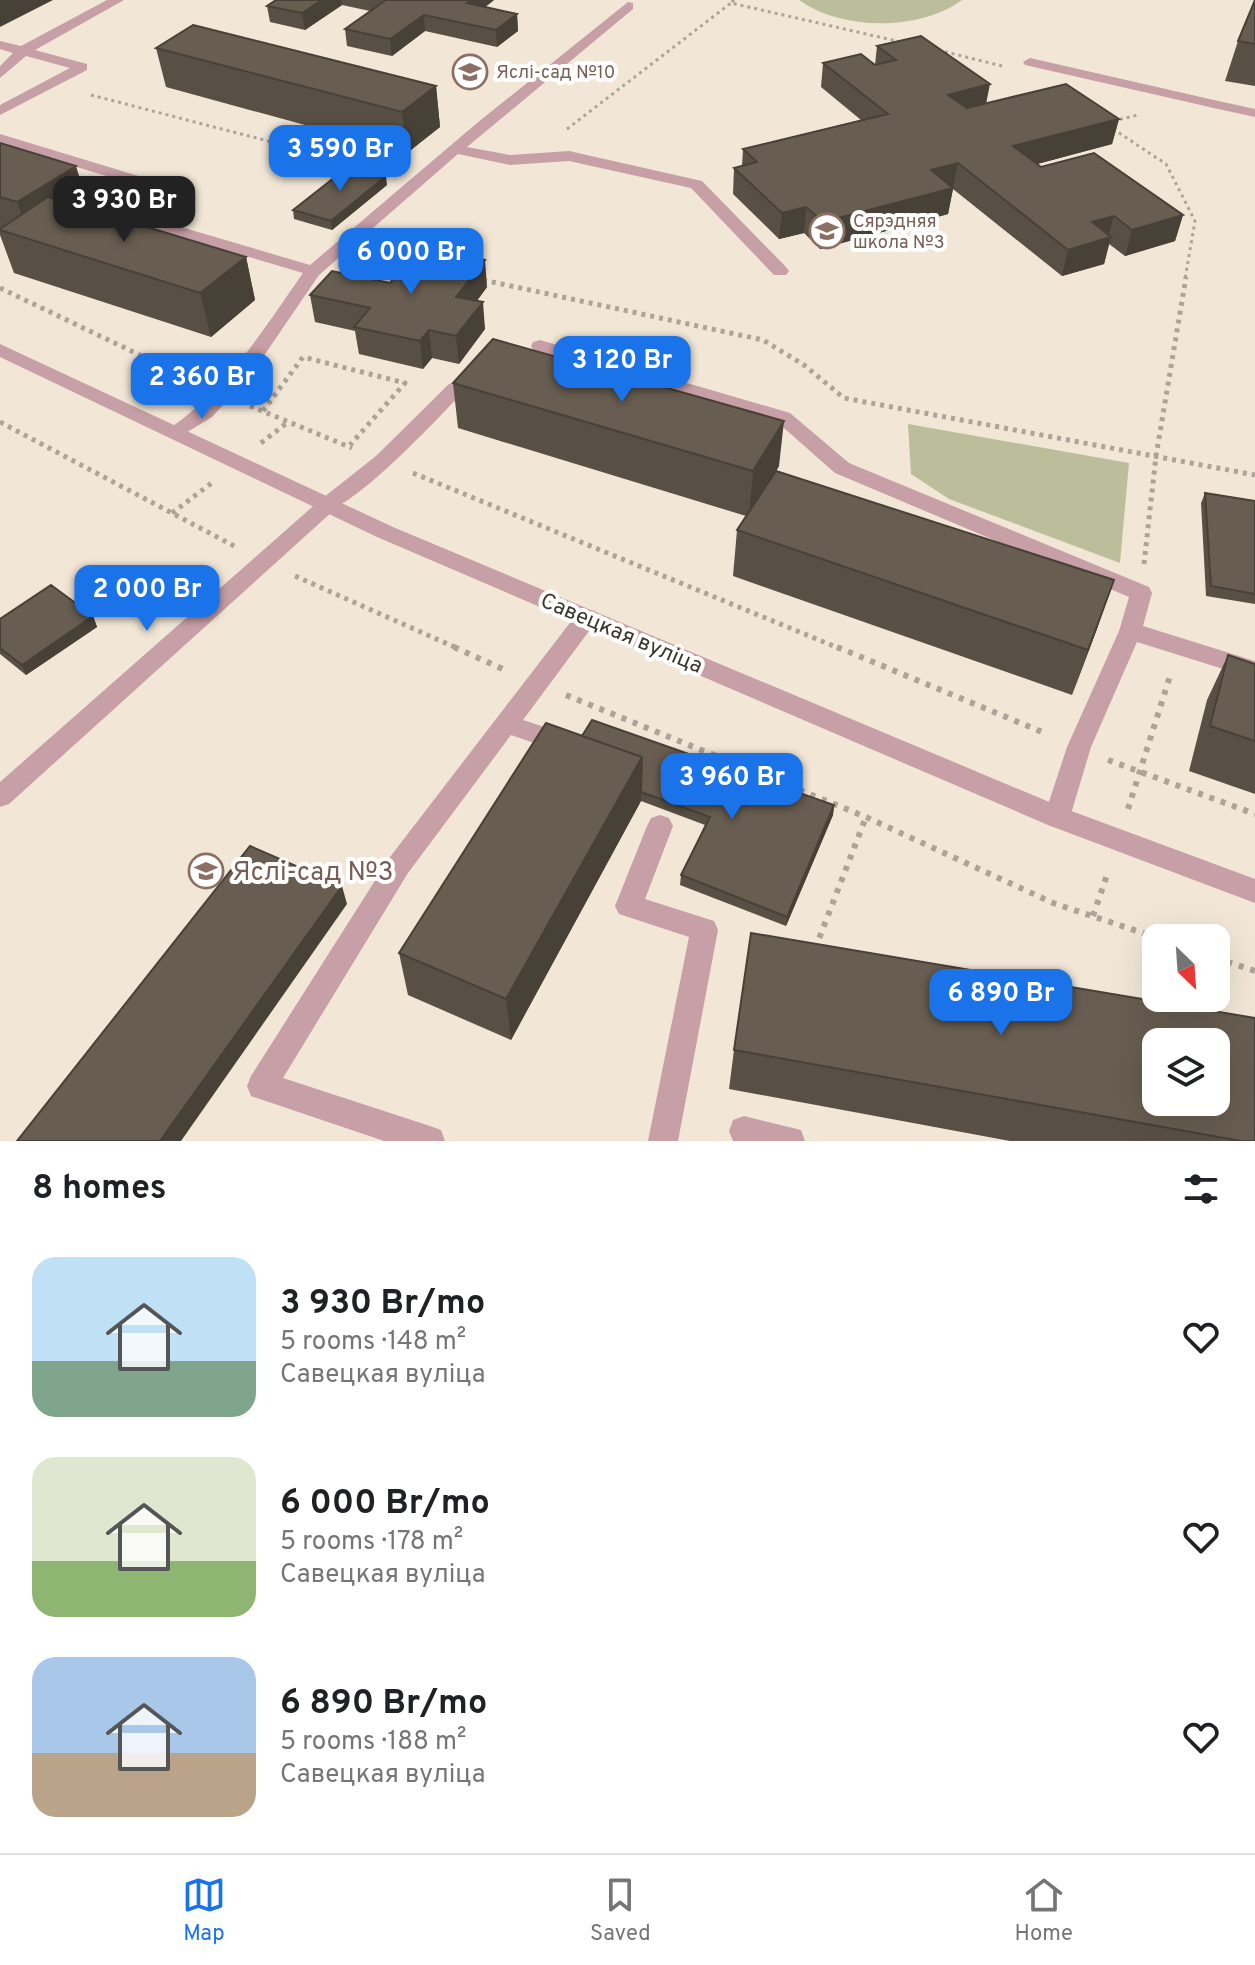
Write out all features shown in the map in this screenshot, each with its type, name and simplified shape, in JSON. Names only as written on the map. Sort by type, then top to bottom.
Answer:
[{"type":"street","points":[[0,74],[23,51],[117,0]]},
{"type":"street","points":[[176,433],[205,413],[243,372],[313,271],[628,6]]},
{"type":"street","points":[[0,45],[82,67],[0,111]]},
{"type":"street","points":[[1030,62],[1255,113]]},
{"type":"street","points":[[0,139],[149,184],[130,217],[313,271]]},
{"type":"street","points":[[456,149],[510,160],[569,156],[696,184],[780,271]]},
{"type":"street","points":[[540,346],[783,417],[842,468],[1141,593],[1130,631],[1079,747],[1057,817]]},
{"type":"street","name":"Савецкая вуліца","points":[[0,350],[326,506],[1057,817],[1255,891]]},
{"type":"street","points":[[0,797],[326,506],[383,461],[456,388]]},
{"type":"street","points":[[430,1141],[262,1086],[399,865],[587,617]]},
{"type":"street","points":[[1130,631],[1255,670]]},
{"type":"street","points":[[507,724],[567,745]]},
{"type":"street","points":[[660,826],[629,906],[704,930],[663,1141]]},
{"type":"street","points":[[744,1131],[790,1141]]},
{"type":"path","points":[[562,133],[706,25],[732,1],[909,44]]},
{"type":"path","points":[[925,47],[1015,69]]},
{"type":"path","points":[[50,84],[419,180]]},
{"type":"path","points":[[1141,593],[1156,456],[1195,221],[1166,164],[1105,123],[1145,113]]},
{"type":"path","points":[[341,247],[415,264]]},
{"type":"path","points":[[474,278],[763,340],[804,365],[844,398],[1255,475]]},
{"type":"path","points":[[0,288],[223,395],[1139,774],[1255,814]]},
{"type":"path","points":[[263,411],[303,357],[405,383],[349,446]]},
{"type":"path","points":[[1139,774],[1179,646]]},
{"type":"path","points":[[810,807],[815,796]]},
{"type":"path","points":[[815,949],[866,817]]},
{"type":"path","points":[[801,947],[831,952]]},
{"type":"path","points":[[1230,963],[1255,971]]},
{"type":"green space","points":[[799,0],[962,0],[925,17],[881,23],[837,17]]},
{"type":"green space","points":[[908,424],[1129,463],[1120,563],[949,499],[911,474]]},
{"type":"building","points":[[276,0],[322,0],[302,13],[267,6]]},
{"type":"building","points":[[386,0],[472,0],[467,3],[517,14],[496,30],[424,15],[390,39],[345,29]]},
{"type":"building","points":[[1255,0],[1255,44],[1238,41]]},
{"type":"building","points":[[193,25],[436,86],[402,112],[156,48]]},
{"type":"building","points":[[921,36],[990,84],[948,95],[967,108],[1066,84],[1119,119],[1013,146],[1041,167],[1094,153],[1183,215],[1132,230],[1114,216],[1092,222],[1111,237],[1068,250],[958,163],[931,170],[953,188],[823,222],[806,207],[782,213],[734,168],[757,162],[743,149],[888,114],[823,63],[861,54],[875,65],[896,60],[877,46]]},
{"type":"building","points":[[0,143],[76,166],[17,202],[0,197]]},
{"type":"building","points":[[349,166],[386,176],[331,221],[293,210]]},
{"type":"building","points":[[48,197],[246,257],[200,293],[0,230]]},
{"type":"building","points":[[421,247],[485,260],[456,297],[483,302],[456,336],[429,330],[420,341],[354,327],[370,308],[310,295],[332,271],[390,283]]},
{"type":"building","points":[[493,339],[784,421],[753,471],[453,383]]},
{"type":"building","points":[[776,471],[1114,580],[1088,650],[737,530]]},
{"type":"building","points":[[1205,493],[1255,501],[1255,594],[1211,586]]},
{"type":"building","points":[[51,585],[93,616],[22,665],[0,648],[0,619]]},
{"type":"building","points":[[1228,655],[1255,664],[1255,741],[1210,726]]},
{"type":"building","points":[[592,720],[834,805],[787,917],[681,875],[710,817],[641,792],[642,757],[582,736]]},
{"type":"building","points":[[546,723],[642,757],[506,999],[399,953]]},
{"type":"building","points":[[250,846],[342,886],[160,1141],[17,1141]]},
{"type":"building","points":[[751,933],[1142,999],[1142,1012],[1219,1012],[1255,1018],[1255,1141],[1241,1141],[734,1050]]},
{"type":"place","name":"Яслі-сад №10","points":[[470,72]]},
{"type":"place","name":"Сярэдняя школа №3","points":[[827,231]]},
{"type":"place","name":"Яслі-сад №3","points":[[206,871]]}]
